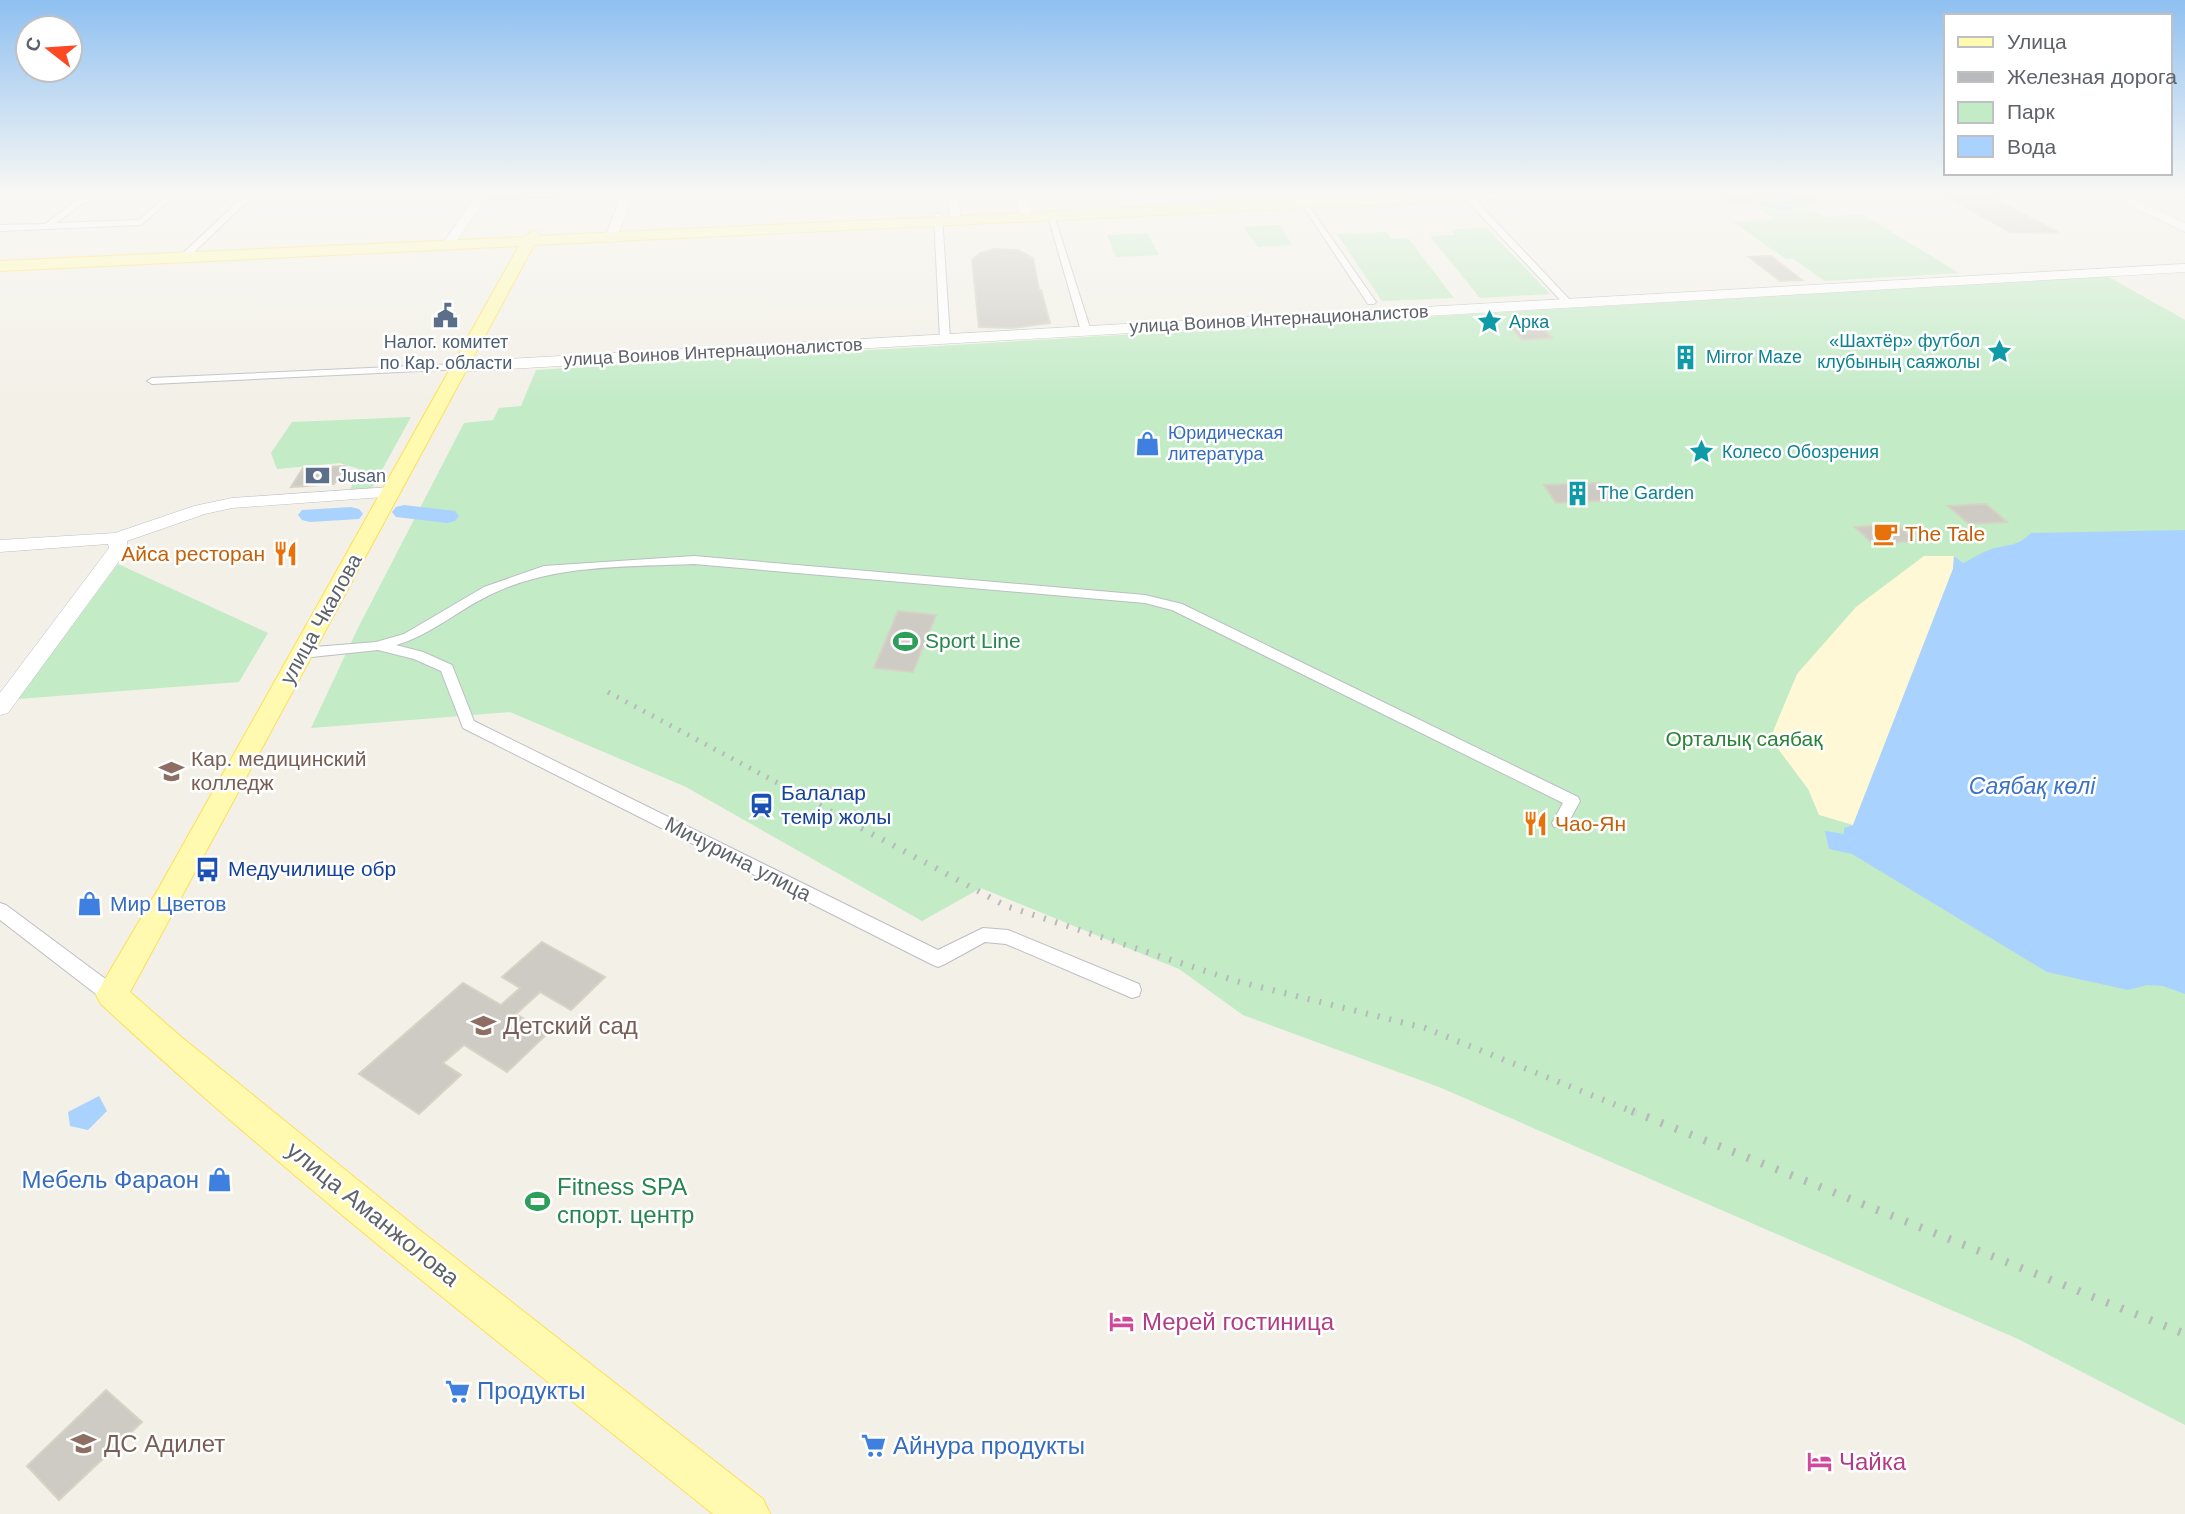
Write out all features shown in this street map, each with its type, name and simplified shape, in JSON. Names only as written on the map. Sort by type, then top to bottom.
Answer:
[{"type":"main road","points":[[0,266],[52,263]]},
{"type":"main road","name":"улица Чкалова","points":[[112,995],[516,263]]},
{"type":"main road","name":"улица Воинов Интернационалистов","points":[[457,367],[2185,268]]},
{"type":"main road","points":[[0,546],[117,538],[201,510],[232,503],[391,492]]},
{"type":"main road","points":[[0,708],[110,561],[118,548],[117,538]]},
{"type":"main road","name":"улица Аманжолова","points":[[112,995],[168,1046],[404,1241],[748,1514]]},
{"type":"street","points":[[941,263],[945,339]]},
{"type":"street","points":[[1065,263],[1086,331]]},
{"type":"street","points":[[1343,263],[1371,302]]},
{"type":"street","points":[[1530,263],[1568,303]]},
{"type":"street","points":[[152,381],[457,367]]},
{"type":"street","points":[[302,653],[377,646],[409,637],[489,590],[544,570],[637,563],[694,560],[1145,599],[1177,607],[1572,801],[1560,823]]},
{"type":"street","name":"Мичурина улица","points":[[377,646],[418,655],[447,668],[458,692],[460,710],[468,724],[938,959],[983,934],[1008,937],[1132,990]]},
{"type":"street","name":"улица Аманжолова","points":[[0,910],[112,995]]},
{"type":"green space","points":[[1356,263],[1427,263],[1454,298],[1382,301]]},
{"type":"green space","points":[[1451,263],[1520,263],[1550,294],[1480,298]]},
{"type":"green space","points":[[1799,263],[1942,263],[1959,273],[1825,281]]},
{"type":"green space","name":"Орталық саябақ","points":[[2107,276],[2185,320],[2185,1425],[2018,1339],[1439,1087],[1243,1015],[1179,969],[981,888],[922,921],[686,787],[510,712],[311,728],[358,628],[464,423],[493,420],[499,408],[521,406],[536,370]]},
{"type":"green space","points":[[411,417],[372,488],[350,490],[359,469],[340,463],[277,469],[271,453],[292,422]]},
{"type":"green space","points":[[118,564],[268,633],[239,682],[18,699]]},
{"type":"sand","points":[[1924,556],[1954,556],[1953,569],[1853,825],[1819,815],[1808,789],[1776,746],[1772,734],[1797,674],[1856,607]]},
{"type":"water","name":"Саябақ көлі","points":[[2185,530],[2185,994],[2163,986],[2147,985],[2128,990],[2047,972],[1852,854],[1829,849],[1825,831],[1844,834],[1844,828],[1853,825],[1953,569],[1954,556],[1963,563],[1989,550],[2015,544],[2031,533]]},
{"type":"water","points":[[99,1096],[107,1111],[88,1130],[70,1126],[68,1112]]},
{"type":"building","points":[[972,263],[1034,263],[1039,290],[1050,323],[1012,328],[979,327]]},
{"type":"building","points":[[1756,263],[1780,263],[1802,280],[1780,281]]},
{"type":"building","points":[[1541,326],[1552,338],[1522,340],[1511,328]]},
{"type":"building","name":"Jusan","points":[[345,466],[334,484],[291,487],[303,468]]},
{"type":"building","name":"The Garden","points":[[1600,483],[1613,500],[1556,503],[1544,485]]},
{"type":"building","points":[[1986,504],[2007,522],[1969,524],[1948,506]]},
{"type":"building","name":"The Tale","points":[[1897,524],[1915,541],[1873,544],[1855,527]]},
{"type":"building","name":"Sport Line","points":[[898,611],[936,615],[913,672],[874,668]]},
{"type":"building","name":"Детский сад","points":[[542,942],[605,977],[571,1010],[540,992],[516,1014],[548,1033],[507,1072],[464,1045],[443,1063],[461,1075],[419,1114],[359,1074],[463,983],[501,1005],[520,988],[502,977]]},
{"type":"building","name":"ДС Адилет","points":[[106,1390],[142,1422],[59,1500],[27,1466]]},
{"type":"waterway","points":[[404,512],[447,516]]},
{"type":"waterway","points":[[310,515],[351,514]]},
{"type":"railway","points":[[608,692],[802,796]]},
{"type":"railway","points":[[798,794],[1006,906],[1236,981],[1425,1028],[1636,1113]]},
{"type":"railway","points":[[1632,1111],[2185,1334]]},
{"type":"place","name":"Налог. комитет по Кар. области","points":[[446,315]]},
{"type":"place","name":"Арка","points":[[1489,322]]},
{"type":"place","name":"«Шахтёр» футбол клубының саяжолы","points":[[2000,351]]},
{"type":"place","name":"Mirror Maze","points":[[1686,357]]},
{"type":"place","name":"Юридическая литература","points":[[1148,443]]},
{"type":"place","name":"Колесо Обозрения","points":[[1702,452]]},
{"type":"place","name":"Jusan","points":[[318,476]]},
{"type":"place","name":"The Garden","points":[[1578,493]]},
{"type":"place","name":"The Tale","points":[[1885,534]]},
{"type":"place","name":"Айса ресторан","points":[[285,554]]},
{"type":"place","name":"Sport Line","points":[[905,641]]},
{"type":"place","name":"Кар. медицинский колледж","points":[[171,771]]},
{"type":"place","name":"Балалар темір жолы","points":[[761,805]]},
{"type":"place","name":"Чао-Ян","points":[[1535,824]]},
{"type":"place","name":"Медучилище обр","points":[[208,869]]},
{"type":"place","name":"Мир Цветов","points":[[90,904]]},
{"type":"place","name":"Детский сад","points":[[483,1026]]},
{"type":"place","name":"Мебель Фараон","points":[[219,1180]]},
{"type":"place","name":"Fitness SPA спорт. центр","points":[[537,1201]]},
{"type":"place","name":"Мерей гостиница","points":[[1122,1322]]},
{"type":"place","name":"Продукты","points":[[457,1391]]},
{"type":"place","name":"ДС Адилет","points":[[84,1444]]},
{"type":"place","name":"Айнура продукты","points":[[873,1446]]},
{"type":"place","name":"Чайка","points":[[1819,1462]]}]
